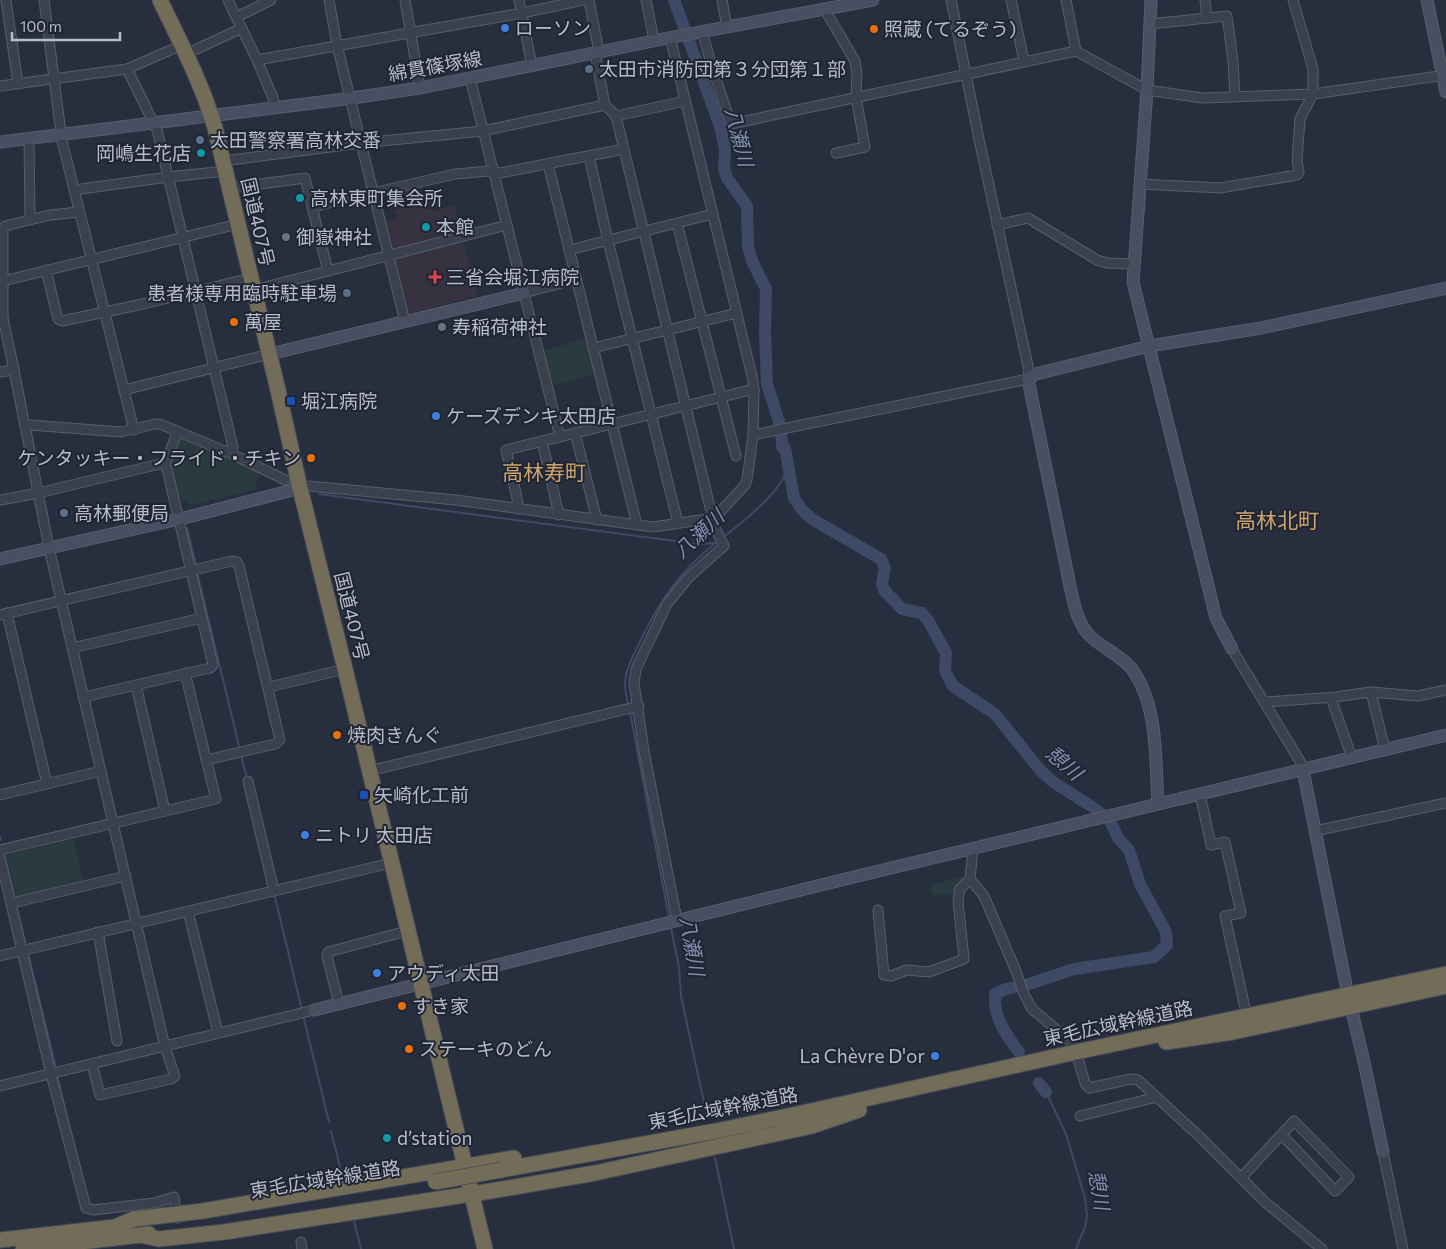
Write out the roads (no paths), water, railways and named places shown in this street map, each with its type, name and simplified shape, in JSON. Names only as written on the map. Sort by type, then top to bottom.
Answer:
[{"type":"highway","name":"国道407号","points":[[160,0],[184,50],[211,116],[230,188],[300,488],[485,1249]]},
{"type":"highway","name":"東毛広域幹線道路","points":[[502,1175],[1077,1056],[1233,1032],[1446,974]]},
{"type":"highway","name":"東毛広域幹線道路","points":[[22,1249],[95,1245],[140,1235],[215,1225],[758,1132],[859,1110],[1247,1016],[1446,986]]},
{"type":"highway","points":[[0,1240],[115,1227],[134,1219],[177,1217],[809,1105],[879,1096]]},
{"type":"highway","points":[[140,1235],[160,1239],[224,1232],[595,1173],[812,1126],[859,1110]]},
{"type":"highway","name":"東毛広域幹線道路","points":[[177,1217],[436,1187]]},
{"type":"street","points":[[6,0],[5,22],[18,84]]},
{"type":"street","points":[[44,0],[61,134],[134,430]]},
{"type":"street","points":[[228,0],[257,60],[275,107]]},
{"type":"street","points":[[236,17],[271,0]]},
{"type":"street","points":[[330,0],[337,46],[405,322]]},
{"type":"street","points":[[405,0],[420,88]]},
{"type":"street","points":[[519,0],[532,66]]},
{"type":"street","points":[[257,60],[583,0]]},
{"type":"street","points":[[588,0],[605,105],[616,116],[713,517],[724,546],[689,577],[667,604],[636,669],[634,683],[672,922]]},
{"type":"street","points":[[646,0],[654,40]]},
{"type":"street","points":[[722,0],[726,27]]},
{"type":"street","name":"綿貫篠塚線","points":[[0,142],[420,88],[654,40],[825,10],[848,2],[873,0]]},
{"type":"street","points":[[951,0],[1029,371],[1028,379],[1076,612],[1090,636],[1131,667],[1147,698],[1153,729],[1158,804]]},
{"type":"street","points":[[1011,0],[1024,61]]},
{"type":"street","points":[[1066,0],[1076,51]]},
{"type":"street","points":[[1151,0],[1134,289],[1216,618],[1232,649],[1301,763],[1303,770],[1349,1000],[1403,1249]]},
{"type":"street","points":[[1205,0],[1207,18]]},
{"type":"street","points":[[1140,184],[1220,188],[1297,174],[1299,172],[1297,146],[1300,119],[1313,94],[1313,69],[1293,0]]},
{"type":"street","points":[[1427,0],[1446,92]]},
{"type":"street","points":[[825,10],[855,60],[857,74],[856,97],[865,147],[836,153]]},
{"type":"street","points":[[1150,24],[1227,16],[1233,61],[1235,97]]},
{"type":"street","points":[[0,86],[127,69],[242,28]]},
{"type":"street","points":[[701,32],[731,124],[1076,51],[1147,90],[1203,98],[1313,94],[1444,76]]},
{"type":"street","points":[[0,559],[178,519],[309,486],[456,500],[654,527],[713,517],[745,485],[753,435],[754,389],[671,37]]},
{"type":"street","points":[[127,69],[157,130],[233,447],[232,454]]},
{"type":"street","points":[[470,78],[560,437]]},
{"type":"street","points":[[616,116],[685,101]]},
{"type":"street","points":[[74,190],[168,177],[361,143],[483,131],[605,105]]},
{"type":"street","points":[[29,138],[30,220]]},
{"type":"street","points":[[312,207],[455,174],[500,173],[624,149]]},
{"type":"street","points":[[589,156],[678,523]]},
{"type":"street","points":[[548,164],[637,525]]},
{"type":"street","points":[[230,188],[305,178],[328,271]]},
{"type":"street","points":[[80,212],[50,215],[5,226],[3,229],[2,319],[61,601],[165,1047],[175,1076],[162,1082],[100,1096],[92,1064]]},
{"type":"street","points":[[569,250],[713,214]]},
{"type":"street","points":[[997,226],[1028,218],[1097,260],[1134,264]]},
{"type":"street","points":[[677,223],[736,456]]},
{"type":"street","points":[[3,281],[238,224]]},
{"type":"street","points":[[46,270],[58,319],[62,321],[196,292],[328,271],[507,225]]},
{"type":"street","points":[[124,390],[576,279]]},
{"type":"street","points":[[753,435],[1028,379],[1036,374],[1149,346],[1261,328],[1446,288]]},
{"type":"street","points":[[593,348],[737,313]]},
{"type":"street","points":[[0,372],[14,370]]},
{"type":"street","points":[[518,508],[518,498],[506,450],[754,389]]},
{"type":"street","points":[[25,426],[121,432],[160,424],[232,454],[285,480]]},
{"type":"street","points":[[0,500],[38,493],[164,463],[167,460],[177,432]]},
{"type":"street","points":[[576,433],[597,520]]},
{"type":"street","points":[[542,441],[559,515]]},
{"type":"street","points":[[84,697],[210,668],[213,665],[167,469],[164,463]]},
{"type":"street","points":[[47,784],[3,614],[232,561],[238,564],[280,736],[278,743],[206,760]]},
{"type":"street","points":[[72,648],[202,618]]},
{"type":"street","points":[[269,687],[345,669]]},
{"type":"street","points":[[0,850],[216,799],[185,674]]},
{"type":"street","points":[[136,685],[165,811]]},
{"type":"street","points":[[1265,702],[1331,698],[1371,692],[1418,696],[1446,690]]},
{"type":"street","points":[[1371,692],[1385,750]]},
{"type":"street","points":[[1331,698],[1352,758]]},
{"type":"street","points":[[369,771],[637,706]]},
{"type":"street","points":[[0,1086],[1096,818],[1446,735]]},
{"type":"street","points":[[0,795],[101,771]]},
{"type":"street","points":[[248,781],[274,891]]},
{"type":"street","points":[[1200,794],[1211,845],[1225,842],[1241,913],[1226,916],[1247,1016]]},
{"type":"street","points":[[1315,831],[1446,802]]},
{"type":"street","points":[[878,910],[884,975],[891,976],[907,970],[929,972],[964,960],[958,901],[960,889],[970,880],[973,848]]},
{"type":"street","points":[[0,858],[51,1074],[86,1208],[92,1210],[154,1203],[174,1197],[177,1217]]},
{"type":"street","points":[[0,956],[391,864]]},
{"type":"street","points":[[12,903],[126,876]]},
{"type":"street","points":[[970,880],[984,896],[1032,1009],[1070,1041],[1077,1056],[1085,1083],[1090,1088],[1131,1078],[1138,1080],[1272,1208],[1322,1249]]},
{"type":"street","points":[[188,911],[218,1033]]},
{"type":"street","points":[[339,1004],[327,956],[328,952],[407,931]]},
{"type":"street","points":[[98,932],[117,1040]]},
{"type":"street","points":[[1080,1116],[1157,1097]]},
{"type":"street","points":[[1241,1178],[1294,1121],[1348,1177],[1335,1191],[1282,1135]]},
{"type":"waterway","name":"憩川","points":[[674,0],[720,126],[725,149],[724,169],[727,178],[747,206],[748,246],[752,261],[766,289],[767,384],[781,428],[782,447],[785,448],[794,498],[802,510],[812,519],[881,559],[885,568],[882,584],[884,590],[902,609],[922,613],[929,622],[946,653],[945,671],[953,686],[995,714],[1040,770],[1053,782],[1094,808],[1110,821],[1118,838],[1129,850],[1140,884],[1166,932],[1167,945],[1154,957],[1074,969],[995,994],[998,1018],[1019,1052]]},
{"type":"waterway","name":"八瀬川","points":[[722,538],[759,507],[777,488],[786,470],[782,447]]},
{"type":"waterway","points":[[319,494],[698,544],[716,543]]},
{"type":"waterway","points":[[187,528],[196,565]]},
{"type":"waterway","name":"八瀬川","points":[[628,704],[625,687],[627,672],[654,615],[681,576],[704,552],[718,541]]},
{"type":"waterway","points":[[197,572],[240,750]]},
{"type":"waterway","name":"八瀬川","points":[[630,712],[669,918]]},
{"type":"waterway","points":[[241,755],[247,779]]},
{"type":"waterway","points":[[5,859],[14,895]]},
{"type":"waterway","points":[[275,897],[302,1010]]},
{"type":"waterway","points":[[17,909],[25,942]]},
{"type":"waterway","name":"八瀬川","points":[[671,928],[679,967],[681,996],[706,1112]]},
{"type":"waterway","points":[[29,957],[56,1068]]},
{"type":"waterway","points":[[303,1015],[329,1122]]},
{"type":"waterway","points":[[57,1075],[72,1139]]},
{"type":"waterway","name":"憩川","points":[[1039,1083],[1046,1092]]},
{"type":"waterway","name":"憩川","points":[[1046,1092],[1066,1134],[1085,1198],[1087,1215],[1085,1227],[1076,1249]]},
{"type":"waterway","points":[[331,1131],[342,1175]]},
{"type":"waterway","name":"八瀬川","points":[[715,1158],[734,1249]]},
{"type":"waterway","points":[[354,1221],[361,1249]]},
{"type":"place","name":"ローソン","points":[[505,28]]},
{"type":"place","name":"照蔵 (てるぞう)","points":[[874,29]]},
{"type":"place","name":"太田市消防団第３分団第１部","points":[[589,69]]},
{"type":"place","name":"太田警察署高林交番","points":[[200,140]]},
{"type":"place","name":"岡嶋生花店","points":[[201,153]]},
{"type":"place","name":"高林東町集会所","points":[[300,198]]},
{"type":"place","name":"本館","points":[[426,227]]},
{"type":"place","name":"御嶽神社","points":[[286,237]]},
{"type":"place","name":"三省会堀江病院","points":[[435,277]]},
{"type":"place","name":"患者様専用臨時駐車場","points":[[347,293]]},
{"type":"place","name":"萬屋","points":[[234,322]]},
{"type":"place","name":"寿稲荷神社","points":[[442,327]]},
{"type":"place","name":"堀江病院","points":[[291,401]]},
{"type":"place","name":"ケーズデンキ太田店","points":[[436,416]]},
{"type":"place","name":"ケンタッキー・フライド・チキン","points":[[311,458]]},
{"type":"place","name":"高林郵便局","points":[[64,513]]},
{"type":"place","name":"焼肉きんぐ","points":[[337,735]]},
{"type":"place","name":"矢崎化工前","points":[[364,795]]},
{"type":"place","name":"ニトリ 太田店","points":[[305,835]]},
{"type":"place","name":"アウディ太田","points":[[377,973]]},
{"type":"place","name":"すき家","points":[[402,1006]]},
{"type":"place","name":"ステーキのどん","points":[[409,1049]]},
{"type":"place","name":"La Chèvre D'or","points":[[935,1056]]},
{"type":"place","name":"d’station","points":[[387,1138]]},
{"type":"district","name":"高林寿町","points":[[544,473]]},
{"type":"district","name":"高林北町","points":[[1277,521]]}]
